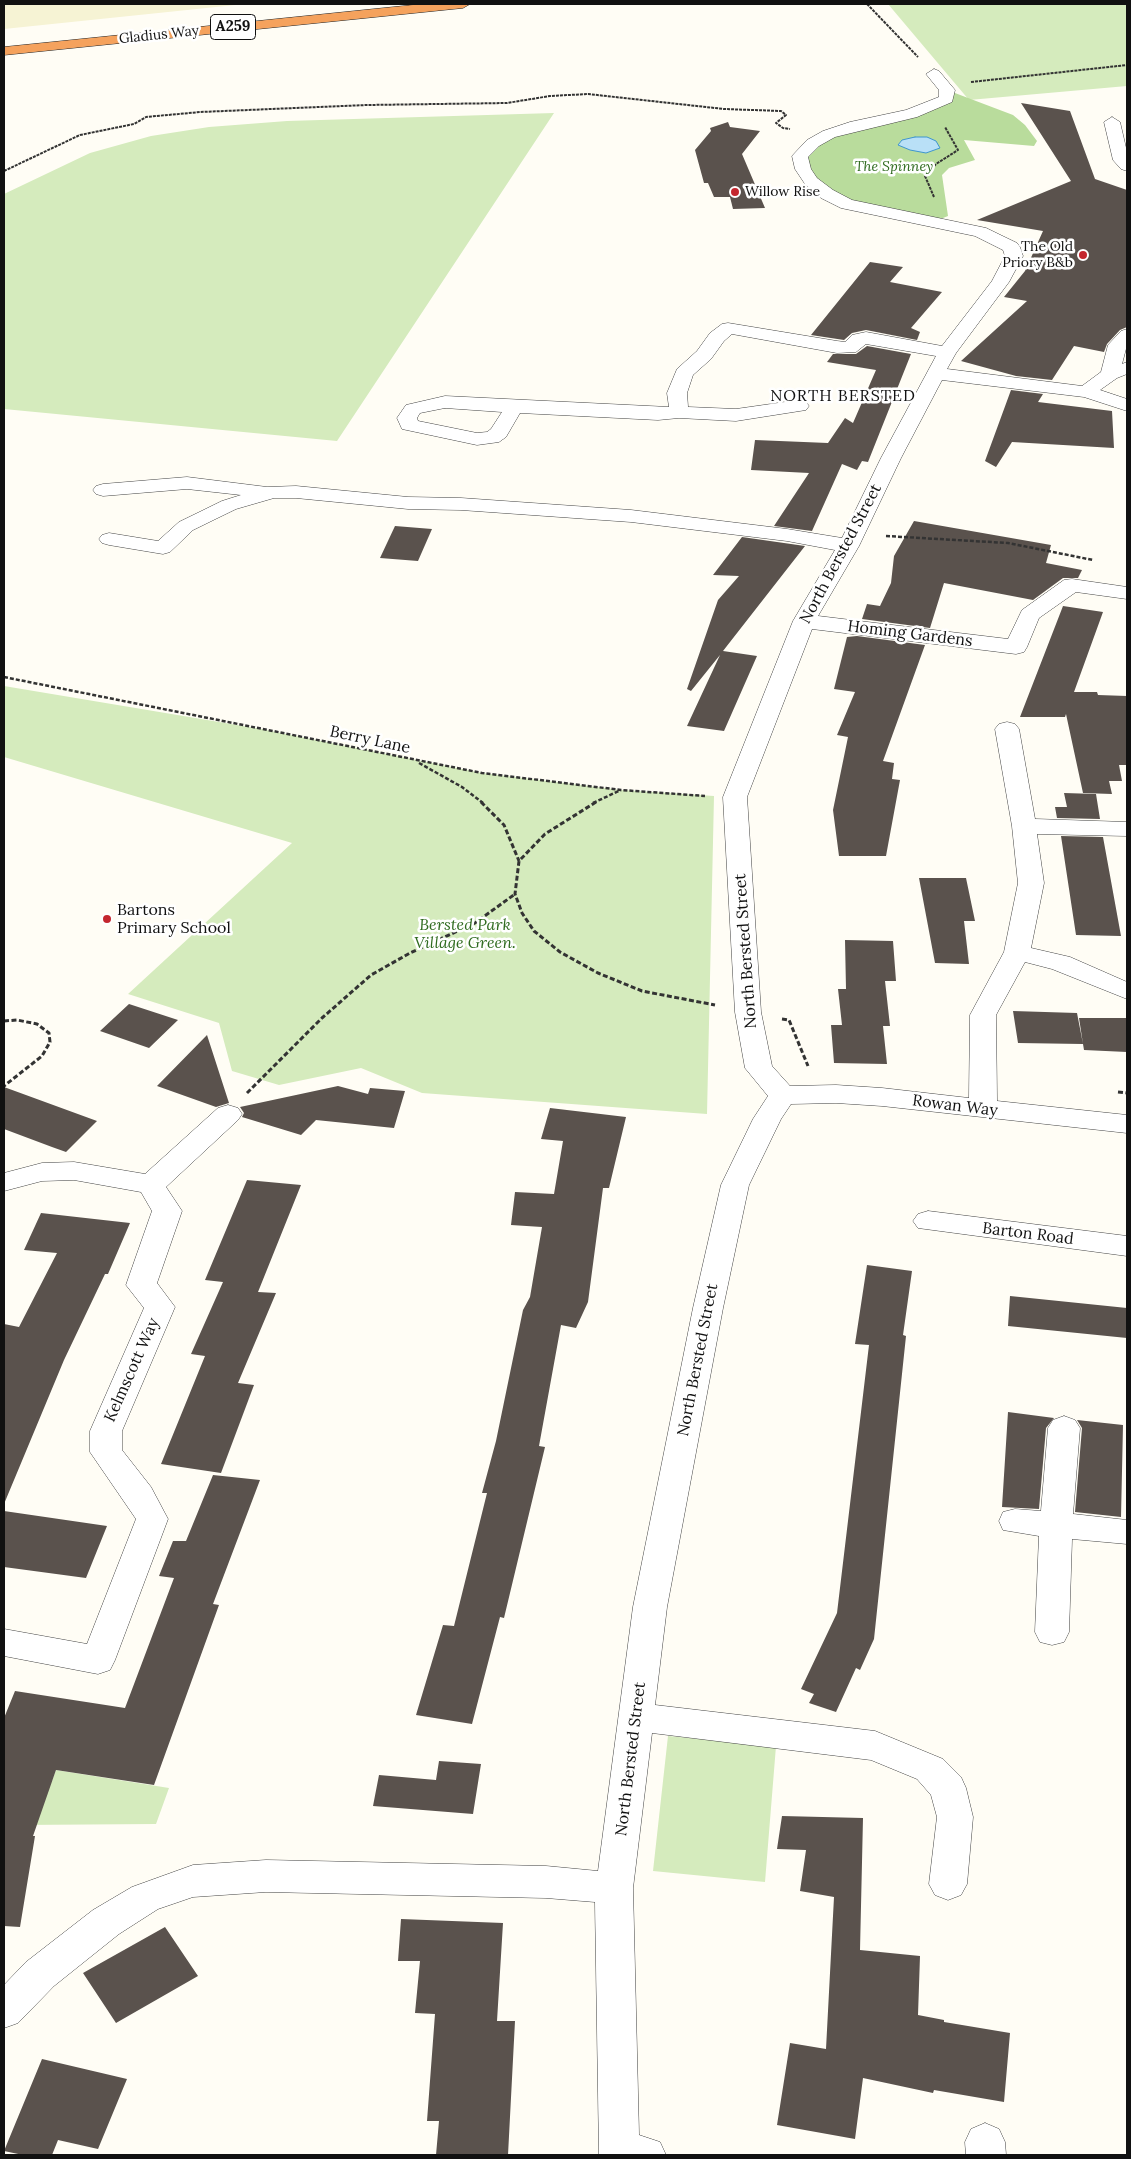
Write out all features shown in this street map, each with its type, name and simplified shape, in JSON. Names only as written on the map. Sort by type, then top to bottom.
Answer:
[{"type":"highway","name":"Gladius Way","points":[[4,50],[463,4]]},
{"type":"street","points":[[934,106],[947,99],[948,90],[939,80]]},
{"type":"street","name":"North Bersted Street","points":[[628,2154],[614,1888],[650,1608],[708,1308],[735,1185],[767,1119],[783,1095],[759,1068],[748,1012],[735,797],[804,621],[852,539],[891,458],[947,352],[1000,282],[1014,256],[1011,247],[980,232],[872,211],[847,204],[811,181],[800,156],[812,143],[829,134],[850,127],[911,114],[934,106]]},
{"type":"street","points":[[1112,122],[1121,160],[1127,166]]},
{"type":"street","points":[[679,412],[677,393],[684,373],[704,355],[717,337],[728,328],[837,348],[849,348],[858,339],[866,338],[947,352]]},
{"type":"street","points":[[1086,392],[1119,371],[1117,345],[1127,335]]},
{"type":"street","points":[[935,373],[1086,392],[1127,405]]},
{"type":"street","points":[[514,407],[658,414],[679,412],[736,415],[799,406]]},
{"type":"street","points":[[103,490],[187,483],[273,492],[296,492],[408,502],[640,517],[787,535],[852,539]]},
{"type":"street","points":[[109,538],[164,548],[186,526],[205,516],[229,505],[273,492]]},
{"type":"street","name":"Homing Gardens","points":[[804,621],[1016,647],[1030,615],[1072,585],[1127,593]]},
{"type":"street","points":[[983,1109],[983,1015],[1017,952],[1031,883],[1024,826],[1007,729]]},
{"type":"street","points":[[1024,826],[1127,829]]},
{"type":"street","points":[[1017,952],[1062,963],[1119,988]]},
{"type":"street","name":"Rowan Way","points":[[783,1095],[836,1094],[882,1097],[1127,1124]]},
{"type":"street","points":[[4,1182],[42,1172],[74,1171],[151,1185],[228,1114]]},
{"type":"street","name":"Kelmscott Way","points":[[4,1643],[98,1660],[152,1519],[139,1496],[106,1452],[106,1431],[160,1307],[141,1285],[166,1212],[151,1185]]},
{"type":"street","name":"Barton Road","points":[[928,1221],[1127,1246]]},
{"type":"street","points":[[1052,1632],[1056,1525],[1064,1428]]},
{"type":"street","points":[[1016,1520],[1127,1532]]},
{"type":"street","points":[[637,1717],[875,1746],[930,1769],[948,1788],[955,1817],[948,1884]]},
{"type":"street","points":[[4,2011],[40,1974],[106,1922],[145,1898],[194,1881],[266,1876],[546,1882],[614,1888]]},
{"type":"path","points":[[867,4],[939,80],[1127,65]]},
{"type":"path","points":[[4,171],[80,135],[134,124],[146,117],[153,116],[299,107],[507,103],[568,94],[588,94],[724,109],[781,111],[786,115],[776,123],[783,128],[829,134]]},
{"type":"path","points":[[933,222],[940,213],[925,176],[936,164],[958,150],[947,128],[928,115],[934,106]]},
{"type":"path","points":[[852,539],[874,536],[1008,542],[1098,561]]},
{"type":"path","name":"Berry Lane","points":[[4,677],[482,774],[621,790],[735,797]]},
{"type":"path","points":[[416,761],[462,787],[488,807],[504,824],[519,861],[515,894],[522,913],[534,931],[560,952],[598,973],[642,990],[789,1020],[808,1066],[818,1067]]},
{"type":"path","points":[[519,861],[545,834],[564,820],[621,790]]},
{"type":"path","points":[[228,1114],[322,1018],[370,975],[410,953],[475,923],[515,894]]},
{"type":"path","points":[[4,1021],[17,1020],[37,1024],[49,1033],[50,1042],[42,1056],[4,1086]]},
{"type":"path","points":[[1108,1091],[1127,1093]]},
{"type":"shaded area","points":[[4,4],[245,4],[4,29]]},
{"type":"green space","points":[[888,4],[1127,4],[1127,86],[969,100]]},
{"type":"green space","name":"The Spinney","points":[[947,90],[1013,115],[1025,125],[1037,141],[1034,146],[964,140],[975,160],[949,168],[942,175],[948,216],[933,222],[847,204],[803,169],[813,143],[934,107]]},
{"type":"green space","points":[[554,113],[337,441],[4,409],[4,194],[90,153],[151,136],[209,127],[287,121]]},
{"type":"green space","name":"Bersted Park Village Green.","points":[[4,686],[261,729],[482,773],[621,790],[714,796],[707,1114],[422,1093],[361,1068],[279,1085],[232,1071],[219,1023],[128,994],[292,843],[4,757]]},
{"type":"green space","points":[[668,1736],[776,1746],[765,1882],[653,1871]]},
{"type":"green space","points":[[56,1770],[169,1788],[156,1824],[19,1825],[23,1803],[4,1802],[4,1775],[52,1781]]},
{"type":"water","points":[[927,137],[936,141],[940,148],[926,153],[910,150],[898,145],[902,140]]},
{"type":"building","points":[[1021,103],[1070,111],[1095,179],[1127,190],[1127,327],[1120,330],[1107,344],[1104,352],[1074,346],[1052,380],[1016,376],[961,361],[1027,301],[1004,297],[1025,271],[1043,231],[977,220],[1071,181]]},
{"type":"building","points":[[728,122],[730,127],[760,131],[742,154],[765,208],[733,209],[730,197],[714,197],[708,183],[704,183],[695,150],[711,131],[710,128]]},
{"type":"building","points":[[870,262],[903,267],[890,282],[942,292],[911,328],[920,332],[917,340],[866,330],[852,333],[844,340],[811,335]]},
{"type":"building","points":[[867,346],[911,354],[868,462],[862,461],[857,470],[842,464],[812,531],[774,526],[809,473],[751,470],[755,440],[828,443],[845,418],[853,423],[876,370],[827,362],[833,354],[856,354]]},
{"type":"building","points":[[1011,390],[1043,394],[1038,402],[1112,411],[1114,448],[1012,442],[996,467],[985,461]]},
{"type":"building","points":[[914,521],[1051,545],[1046,563],[1082,570],[1078,578],[1063,578],[1033,600],[944,583],[930,628],[862,619],[867,604],[880,606],[891,583],[894,556]]},
{"type":"building","points":[[395,526],[432,529],[418,561],[380,558]]},
{"type":"building","points":[[742,537],[805,546],[723,651],[757,656],[724,731],[687,726],[720,655],[691,691],[687,689],[718,600],[739,576],[713,575]]},
{"type":"building","points":[[1063,606],[1103,612],[1074,692],[1097,692],[1098,695],[1127,696],[1127,765],[1119,765],[1122,781],[1109,781],[1112,794],[1083,793],[1066,714],[1065,717],[1020,717]]},
{"type":"building","points":[[857,636],[925,645],[883,761],[894,763],[892,779],[900,780],[886,856],[839,856],[833,810],[848,737],[837,735],[855,692],[834,689],[847,637]]},
{"type":"building","points":[[1064,793],[1096,794],[1100,819],[1057,818],[1055,807],[1067,807]]},
{"type":"building","points":[[1061,836],[1103,837],[1121,936],[1076,935]]},
{"type":"building","points":[[919,878],[966,878],[975,921],[964,921],[969,964],[935,963]]},
{"type":"building","points":[[845,940],[893,941],[896,981],[885,981],[890,1026],[883,1026],[887,1064],[834,1063],[831,1025],[842,1025],[838,989],[846,989]]},
{"type":"building","points":[[129,1004],[178,1020],[149,1048],[100,1031]]},
{"type":"building","points":[[1013,1011],[1077,1013],[1083,1044],[1018,1043]]},
{"type":"building","points":[[1079,1018],[1127,1018],[1127,1052],[1084,1050]]},
{"type":"building","points":[[207,1035],[229,1103],[216,1107],[157,1086]]},
{"type":"building","points":[[338,1086],[368,1094],[370,1088],[405,1091],[394,1128],[316,1120],[301,1135],[242,1117],[244,1113],[240,1107]]},
{"type":"building","points":[[4,1087],[97,1121],[66,1152],[52,1147],[4,1129]]},
{"type":"building","points":[[550,1108],[626,1117],[609,1188],[603,1188],[588,1302],[576,1328],[561,1325],[539,1446],[545,1447],[504,1618],[500,1617],[472,1724],[416,1715],[443,1625],[454,1626],[487,1493],[482,1493],[496,1441],[523,1310],[530,1297],[542,1227],[511,1225],[515,1192],[554,1194],[563,1141],[541,1139]]},
{"type":"building","points":[[247,1180],[301,1185],[258,1292],[276,1293],[238,1383],[254,1385],[221,1473],[161,1464],[205,1356],[191,1354],[223,1282],[205,1280]]},
{"type":"building","points":[[41,1213],[130,1223],[108,1274],[105,1274],[64,1360],[4,1504],[4,1324],[19,1327],[57,1253],[24,1250]]},
{"type":"building","points":[[867,1265],[912,1271],[903,1335],[906,1336],[874,1639],[860,1670],[856,1668],[836,1712],[809,1703],[814,1694],[801,1689],[837,1613],[869,1345],[855,1344]]},
{"type":"building","points":[[1010,1296],[1127,1308],[1127,1338],[1008,1326]]},
{"type":"building","points":[[1008,1412],[1054,1418],[1046,1428],[1039,1509],[1002,1507]]},
{"type":"building","points":[[1077,1420],[1123,1425],[1121,1517],[1075,1512],[1082,1428]]},
{"type":"building","points":[[213,1475],[260,1480],[213,1604],[219,1605],[154,1785],[56,1770],[33,1836],[35,1836],[20,1927],[4,1926],[4,1718],[15,1691],[125,1708],[174,1578],[159,1576],[173,1541],[186,1541]]},
{"type":"building","points":[[4,1511],[107,1526],[86,1578],[4,1567]]},
{"type":"building","points":[[439,1761],[481,1764],[473,1814],[373,1806],[379,1775],[436,1780]]},
{"type":"building","points":[[782,1816],[863,1818],[860,1950],[920,1956],[918,2015],[944,2020],[944,2022],[1010,2033],[1004,2102],[934,2090],[933,2093],[863,2078],[855,2139],[777,2125],[790,2043],[826,2049],[834,1897],[800,1891],[806,1850],[777,1849]]},
{"type":"building","points":[[401,1919],[503,1923],[497,2021],[515,2021],[508,2155],[436,2155],[439,2121],[427,2121],[435,2014],[415,2013],[420,1961],[398,1961]]},
{"type":"building","points":[[165,1927],[198,1976],[116,2023],[83,1973]]},
{"type":"building","points":[[42,2059],[127,2079],[98,2149],[58,2140],[52,2155],[23,2155],[4,2151]]},
{"type":"place","name":"Willow Rise","points":[[735,192]]},
{"type":"place","name":"The Old Priory B&b","points":[[1083,255]]},
{"type":"place","name":"Bartons Primary School","points":[[107,919]]},
{"type":"district","name":"NORTH BERSTED","points":[[843,396]]}]
